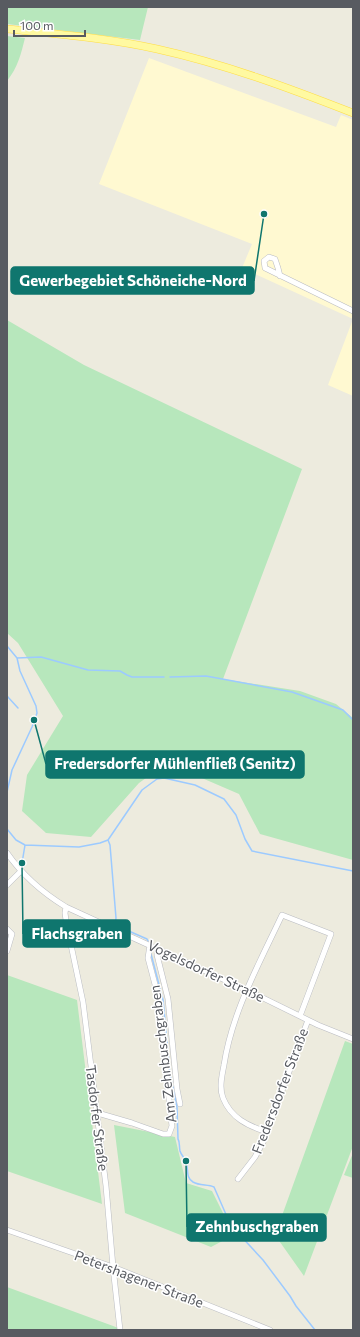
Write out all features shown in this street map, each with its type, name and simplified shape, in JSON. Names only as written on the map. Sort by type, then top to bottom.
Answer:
[{"type":"main road","points":[[7,28],[128,43],[158,49],[250,74],[353,113]]},
{"type":"street","points":[[280,276],[353,311]]},
{"type":"street","name":"Vogelsdorfer Straße","points":[[7,853],[21,871],[40,889],[66,907],[308,1020],[353,1039]]},
{"type":"street","points":[[7,885],[21,871]]},
{"type":"street","name":"Tasdorfer Straße","points":[[66,907],[66,920],[70,933],[71,945],[83,1002],[107,1197],[120,1330]]},
{"type":"street","points":[[267,1132],[239,1120],[227,1106],[222,1096],[221,1079],[230,1034],[247,991],[282,915],[331,934],[300,1016]]},
{"type":"street","points":[[7,929],[12,934],[7,950]]},
{"type":"street","name":"Am Zehnbuschgraben","points":[[96,1114],[125,1121],[163,1134],[169,1134],[172,1130],[158,992],[148,958],[150,945]]},
{"type":"street","name":"Am Zehnbuschgraben","points":[[158,949],[157,955],[168,999],[176,1083],[180,1104]]},
{"type":"street","name":"Fredersdorfer Straße","points":[[238,1179],[255,1158],[267,1132],[308,1020]]},
{"type":"street","name":"Petershagener Straße","points":[[7,1230],[113,1267],[270,1330]]},
{"type":"shaded area","points":[[149,58],[336,127],[341,115],[353,120],[353,319],[242,268],[252,244],[99,184]]},
{"type":"shaded area","points":[[353,319],[353,396],[328,385]]},
{"type":"green space","points":[[7,7],[148,7],[140,40],[7,24]]},
{"type":"green space","points":[[7,36],[25,38],[16,65],[7,81]]},
{"type":"green space","points":[[7,320],[84,365],[302,469],[223,679],[300,691],[336,704],[353,718],[353,860],[260,834],[239,794],[167,763],[139,783],[91,837],[46,833],[22,811],[27,775],[63,716],[18,643],[7,633]]},
{"type":"green space","points":[[7,975],[77,1000],[102,1204],[7,1171]]},
{"type":"green space","points":[[345,1041],[353,1044],[353,1146],[304,1276],[275,1235]]},
{"type":"green space","points":[[114,1125],[175,1137],[186,1183],[212,1191],[234,1235],[211,1247],[125,1213]]},
{"type":"green space","points":[[353,1153],[353,1178],[344,1175]]},
{"type":"green space","points":[[7,1287],[124,1330],[7,1330]]},
{"type":"waterway","points":[[7,646],[17,658],[20,671],[36,706],[37,713],[12,770],[7,792]]},
{"type":"waterway","points":[[17,658],[41,657],[88,670],[120,671],[132,677],[164,677]]},
{"type":"waterway","points":[[170,677],[206,676],[292,692],[343,710],[353,720]]},
{"type":"waterway","points":[[7,696],[18,708]]},
{"type":"waterway","points":[[7,829],[16,840],[25,845],[79,847],[100,843],[108,840],[142,790],[157,779],[164,778],[195,785],[224,799],[236,815],[245,839],[252,851],[353,871]]},
{"type":"waterway","points":[[108,840],[110,845],[116,918],[115,925],[147,939],[148,941]]},
{"type":"waterway","points":[[21,864],[25,845]]},
{"type":"waterway","points":[[151,954],[163,1000],[170,1074],[177,1107],[180,1151],[186,1162],[189,1178],[193,1182],[201,1185],[214,1187],[228,1219],[237,1232],[263,1260],[315,1330]]},
{"type":"place","name":"Gewerbegebiet Schöneiche-Nord","points":[[264,214]]},
{"type":"place","name":"Fredersdorfer Mühlenfließ (Senitz)","points":[[34,720]]},
{"type":"place","name":"Flachsgraben","points":[[22,863]]},
{"type":"place","name":"Zehnbuschgraben","points":[[186,1161]]}]
